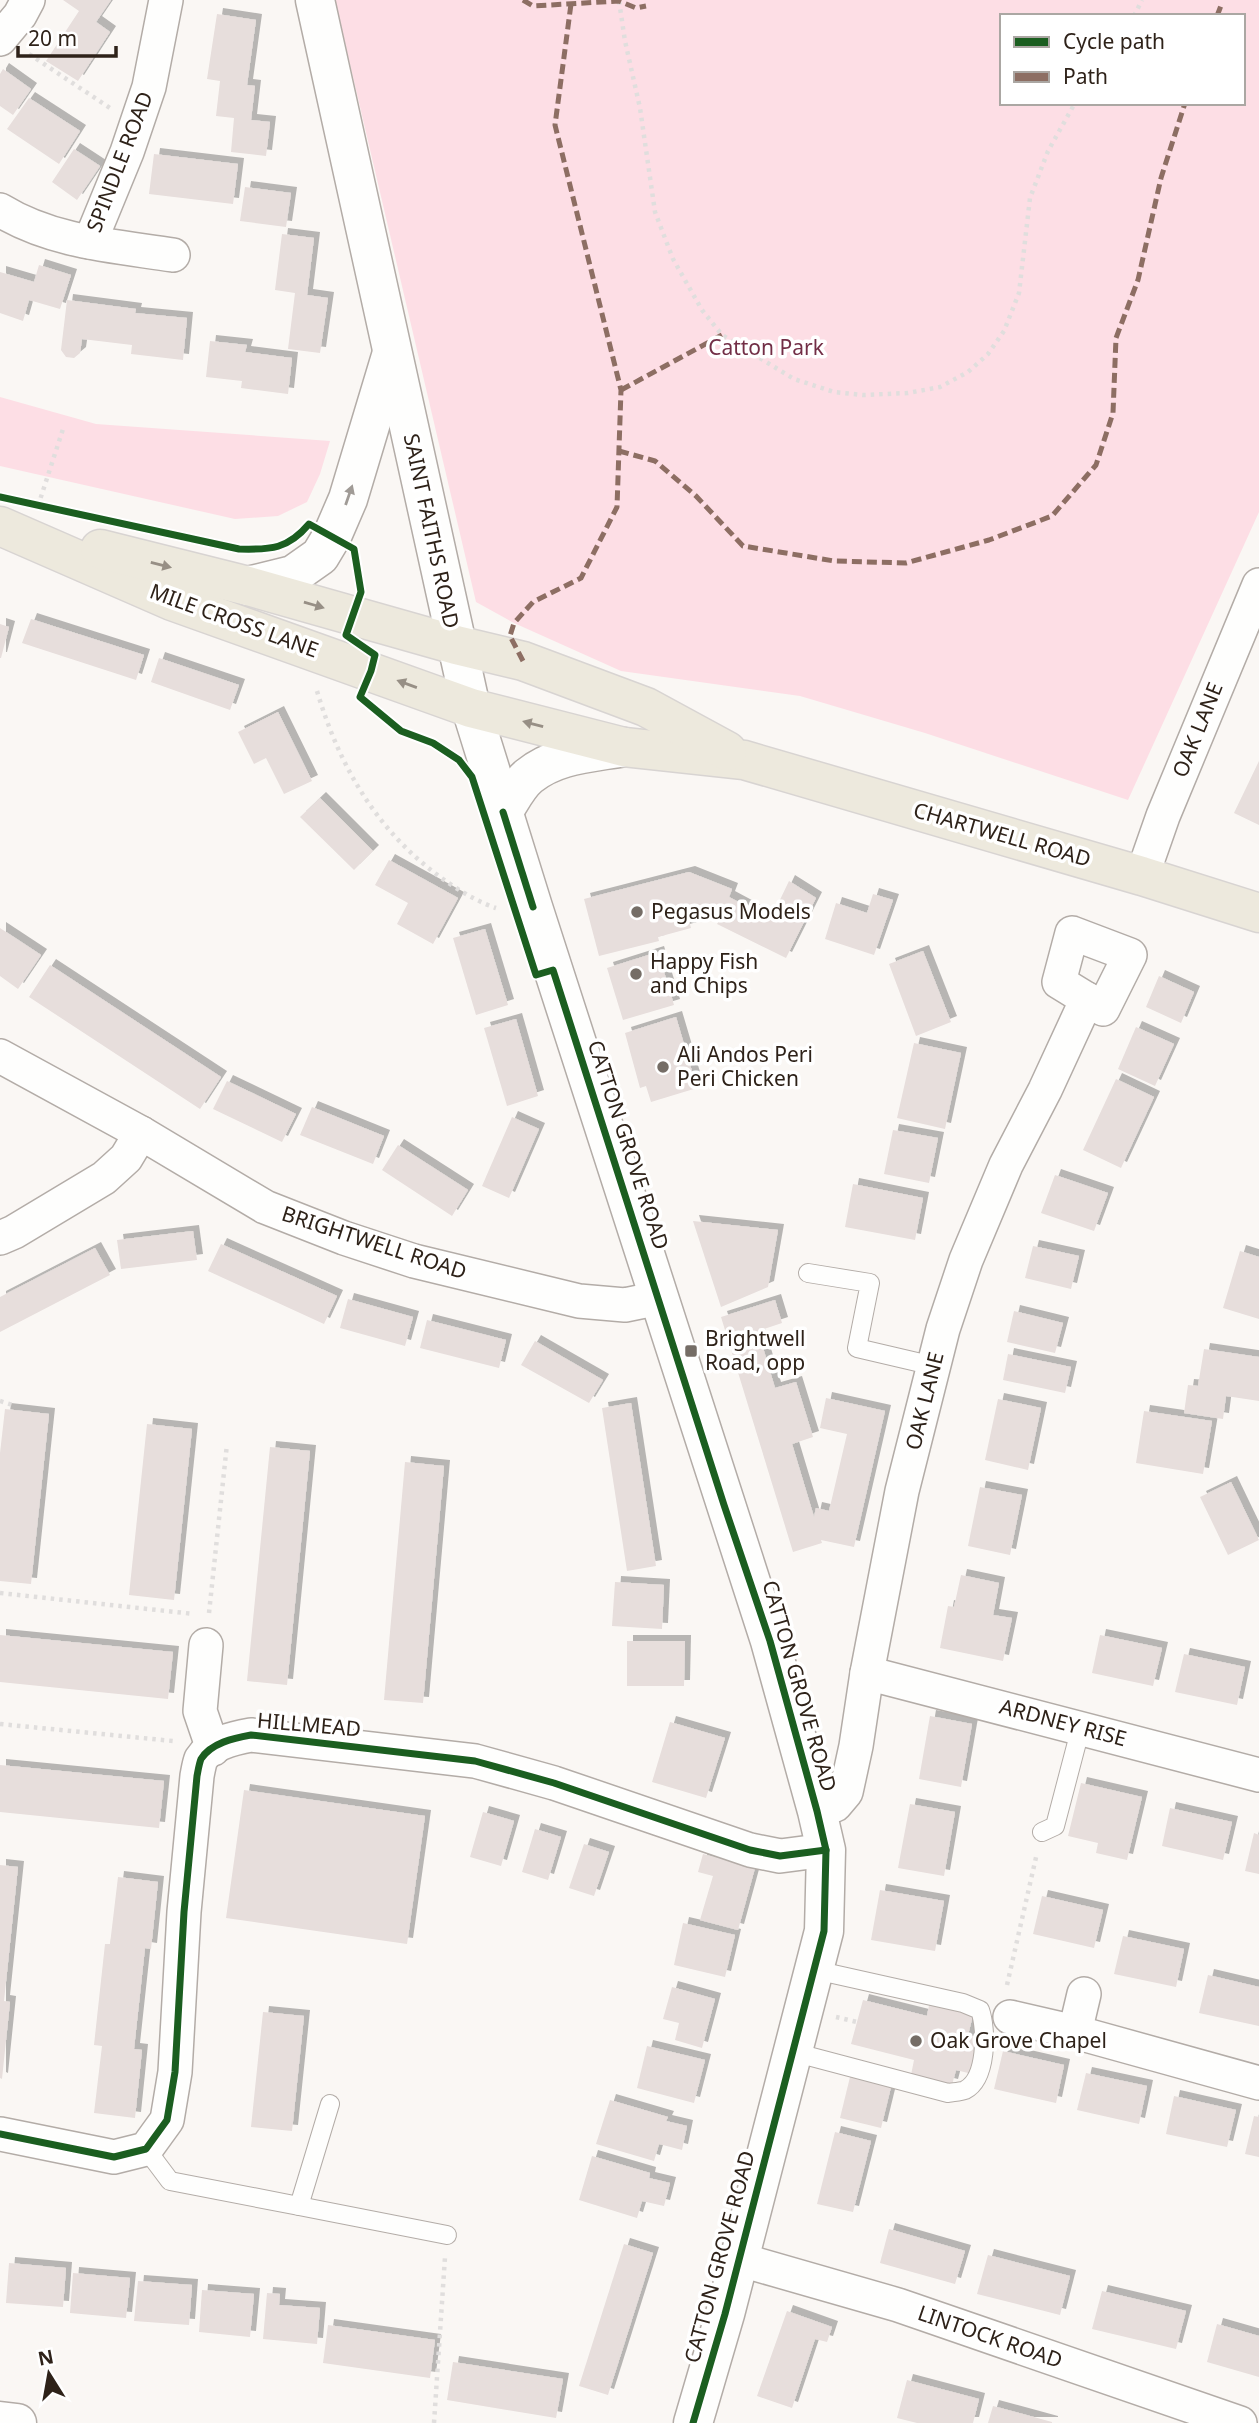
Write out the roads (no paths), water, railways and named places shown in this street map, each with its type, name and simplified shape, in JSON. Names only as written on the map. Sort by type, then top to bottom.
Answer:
[{"type":"highway","name":"MILE CROSS LANE","points":[[0,525],[248,586],[456,645]]},
{"type":"highway","name":"MILE CROSS LANE","points":[[0,525],[172,601],[471,708]]},
{"type":"highway","name":"CHARTWELL ROAD","points":[[456,645],[523,661],[646,707],[744,760]]},
{"type":"highway","name":"CHARTWELL ROAD","points":[[471,708],[624,747],[744,760],[1142,876],[1259,913]]},
{"type":"street","points":[[1,38],[20,15],[28,0]]},
{"type":"street","name":"SPINDLE ROAD","points":[[90,242],[149,87],[166,0]]},
{"type":"street","name":"SAINT FAITHS ROAD","points":[[315,0],[471,708]]},
{"type":"street","name":"SPINDLE ROAD","points":[[0,210],[42,231],[90,242],[173,255]]},
{"type":"street","name":"SAINT FAITHS ROAD","points":[[248,586],[293,575],[320,556],[348,499],[392,354]]},
{"type":"street","name":"OAK LANE","points":[[1142,876],[1163,816],[1259,585]]},
{"type":"street","name":"CATTON GROVE ROAD","points":[[471,708],[770,1642],[826,1850],[824,1931],[815,1970],[693,2423]]},
{"type":"street","points":[[503,812],[527,777],[544,766],[564,757],[624,747]]},
{"type":"street","name":"OAK LANE","points":[[817,1811],[835,1805],[846,1791],[902,1491],[934,1366],[966,1260],[1006,1165],[1045,1090],[1087,999]]},
{"type":"street","name":"BRIGHTWELL ROAD","points":[[0,1056],[141,1133],[265,1207],[344,1238],[414,1261],[579,1301],[625,1305],[659,1298]]},
{"type":"street","points":[[0,1238],[104,1178],[126,1158],[141,1133]]},
{"type":"street","points":[[0,2134],[114,2157],[146,2149],[167,2120],[176,2072],[184,1912],[197,1776],[201,1759],[213,1749],[200,1712],[207,1630]]},
{"type":"street","name":"ARDNEY RISE","points":[[867,1673],[1259,1775]]},
{"type":"street","name":"HILLMEAD","points":[[213,1749],[230,1739],[251,1735],[475,1761],[554,1783],[750,1850],[780,1856],[826,1850]]},
{"type":"street","points":[[1075,2032],[1084,1994]]},
{"type":"street","points":[[1010,2017],[1259,2082]]},
{"type":"street","name":"LINTOCK ROAD","points":[[738,2259],[898,2305],[1240,2423]]},
{"type":"street","points":[[0,2421],[16,2423]]},
{"type":"lane","points":[[808,1273],[870,1283],[857,1348],[934,1366]]},
{"type":"lane","points":[[1042,1832],[1055,1826],[1081,1727]]},
{"type":"lane","points":[[793,2052],[948,2093],[966,2090],[977,2080],[985,2044],[984,2020],[980,2010],[963,2003],[815,1970]]},
{"type":"lane","points":[[299,2206],[330,2105]]},
{"type":"lane","points":[[146,2149],[170,2181],[447,2235]]},
{"type":"place","name":"Pegasus Models","points":[[637,912]]},
{"type":"place","name":"Happy Fish and Chips","points":[[636,974]]},
{"type":"place","name":"Ali Andos Peri Peri Chicken","points":[[663,1067]]},
{"type":"place","name":"Brightwell Road, opp","points":[[691,1351]]},
{"type":"place","name":"Oak Grove Chapel","points":[[916,2041]]},
{"type":"park label","name":"Catton Park","points":[[766,348]]}]
